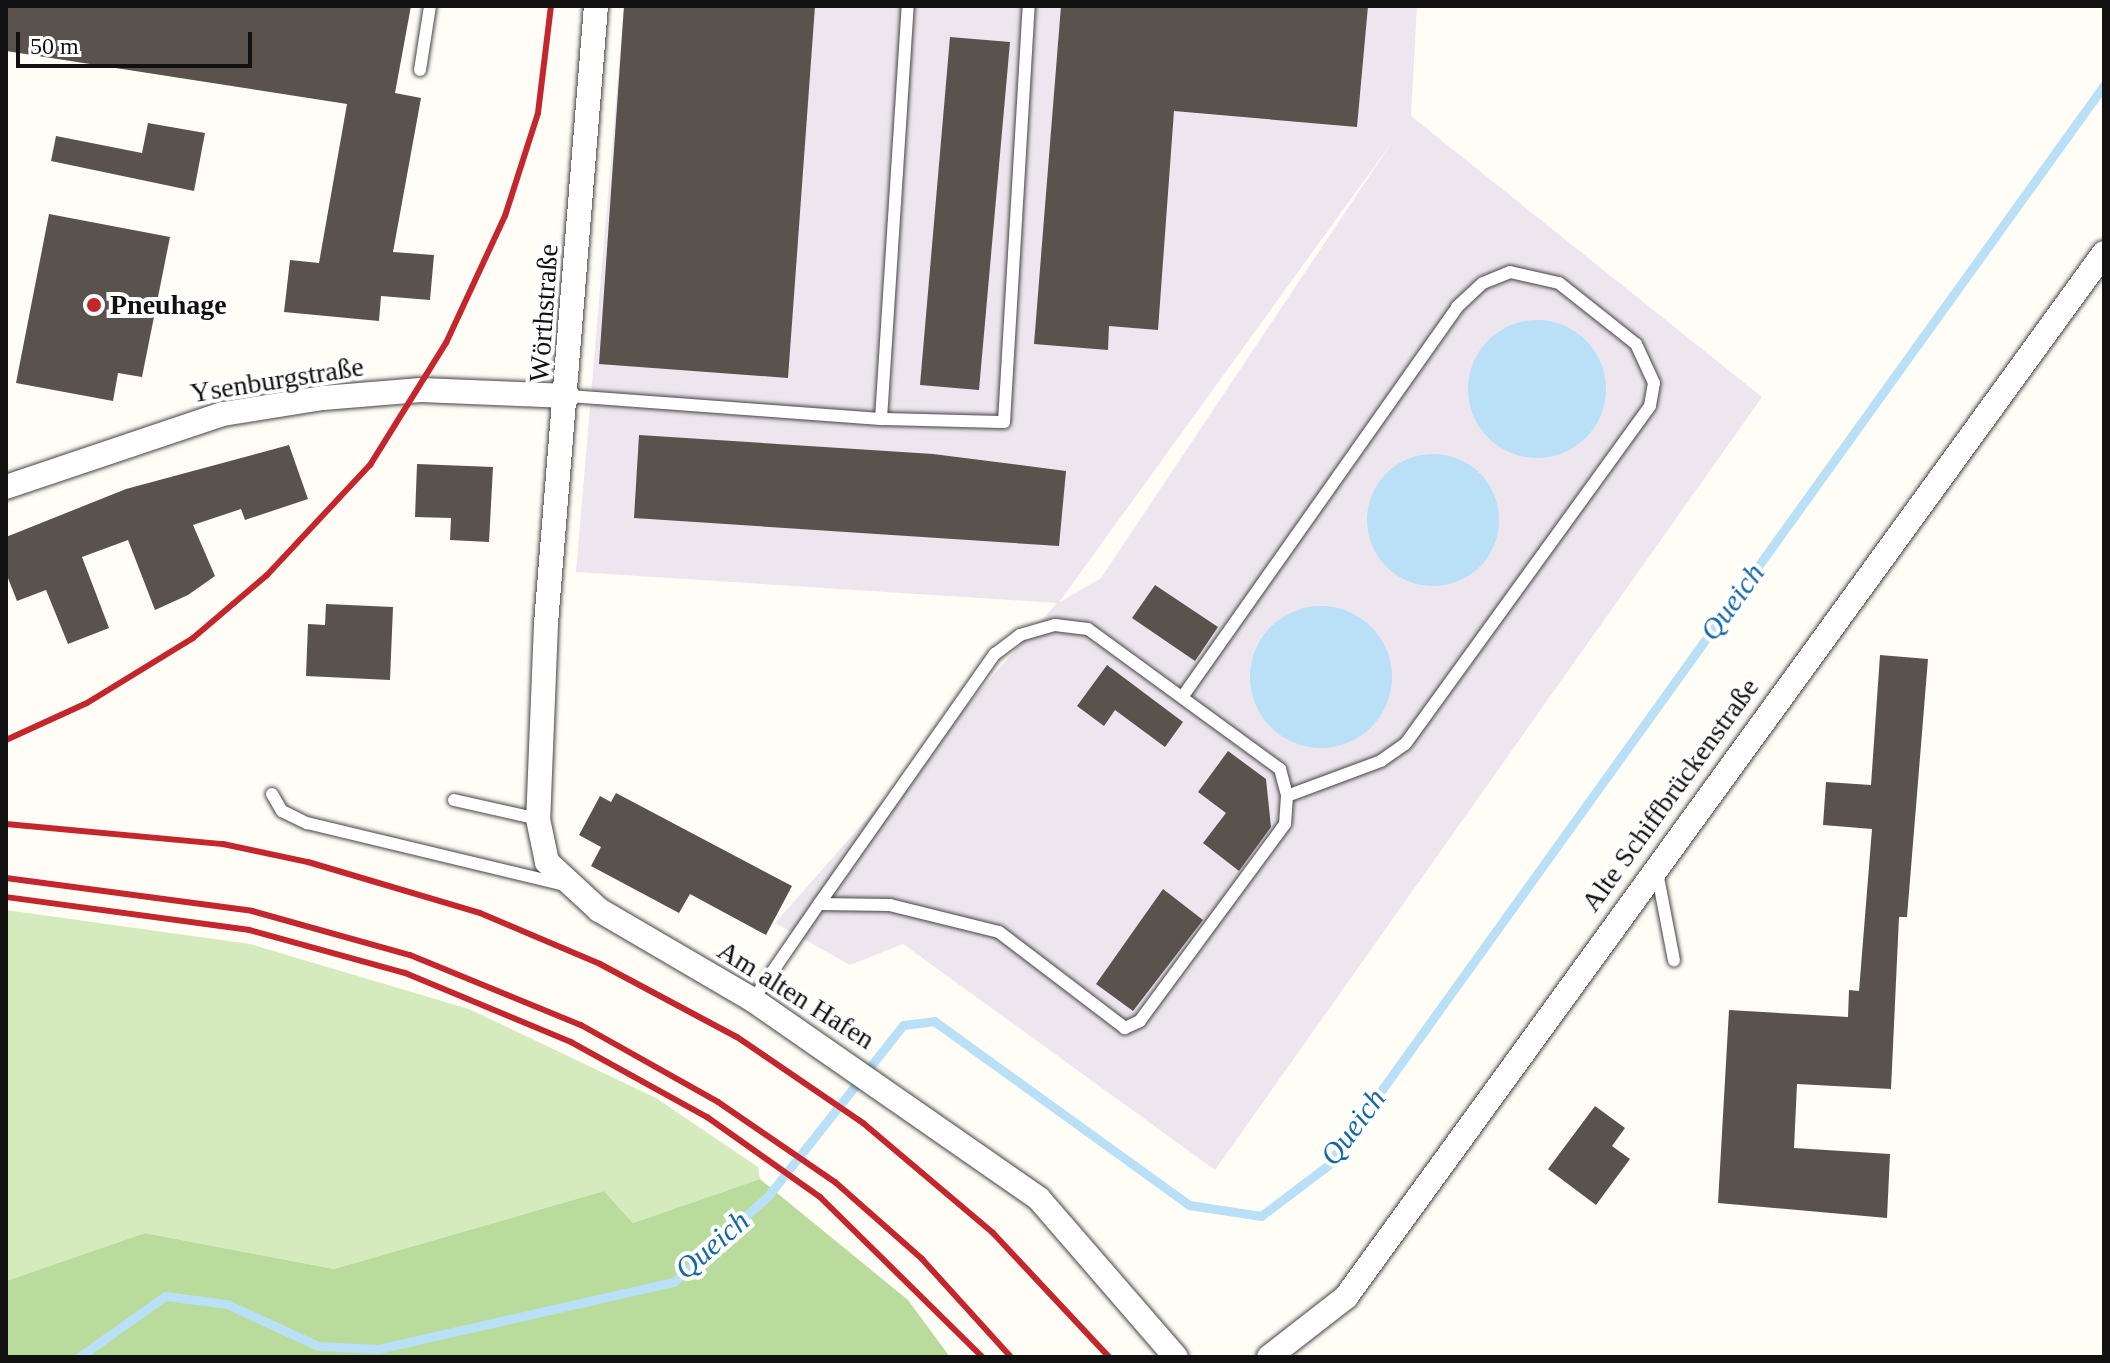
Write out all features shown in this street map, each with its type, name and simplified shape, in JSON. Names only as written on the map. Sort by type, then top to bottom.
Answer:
[{"type":"street","name":"Wörthstraße","points":[[546,624],[568,396],[596,6]]},
{"type":"street","name":"Alte Schiffbrückenstraße","points":[[1269,1357],[1346,1297],[1656,865],[2104,253]]},
{"type":"street","name":"Ysenburgstraße","points":[[6,487],[223,414],[308,400],[421,390],[568,396]]},
{"type":"street","name":"Am alten Hafen","points":[[546,624],[538,819],[543,853],[566,885],[753,1000],[850,1064],[1039,1199],[1176,1357]]},
{"type":"lane","points":[[420,70],[430,6]]},
{"type":"lane","points":[[881,419],[908,6]]},
{"type":"lane","points":[[568,396],[881,419],[1004,422],[1029,6]]},
{"type":"lane","points":[[1183,696],[1457,307],[1483,283],[1510,272],[1559,283],[1636,344],[1654,383],[1650,406],[1405,744],[1381,761],[1287,796]]},
{"type":"lane","points":[[753,1000],[819,904],[995,654],[1020,635],[1055,625],[1088,629],[1280,769],[1287,796],[1285,824],[1140,1021],[1125,1028],[999,932],[890,905],[819,904]]},
{"type":"lane","points":[[272,794],[282,811],[307,823],[566,885]]},
{"type":"lane","points":[[454,800],[538,819]]},
{"type":"lane","points":[[1656,865],[1674,960]]},
{"type":"shaded area","points":[[624,6],[1417,6],[1411,116],[1762,397],[1215,1170],[903,944],[850,965],[775,923],[1057,603],[576,572]],"holes":[[[1392,142],[1101,578],[1060,602]]]},
{"type":"green space","points":[[6,910],[250,944],[469,1009],[656,1098],[758,1167],[760,1179],[633,1223],[604,1191],[334,1269],[145,1233],[6,1281]]},
{"type":"green space","points":[[760,1179],[908,1300],[950,1357],[6,1357],[6,1281],[145,1233],[334,1269],[604,1191],[633,1223]]},
{"type":"water","points":[[1537,320],[1564,325],[1586,340],[1601,362],[1606,389],[1601,416],[1586,438],[1564,453],[1537,458],[1510,453],[1488,438],[1473,416],[1468,389],[1473,362],[1488,340],[1510,325]]},
{"type":"water","points":[[1433,454],[1458,459],[1479,474],[1494,495],[1499,520],[1494,545],[1479,566],[1458,581],[1433,586],[1408,581],[1387,566],[1372,545],[1367,520],[1372,495],[1387,474],[1408,459]]},
{"type":"water","points":[[1321,606],[1348,612],[1371,627],[1386,650],[1392,677],[1386,704],[1371,727],[1348,742],[1321,748],[1294,742],[1271,727],[1256,704],[1250,677],[1256,650],[1271,627],[1294,612]]},
{"type":"building","points":[[6,6],[411,6],[395,93],[421,98],[393,252],[434,255],[430,300],[381,296],[379,321],[284,312],[290,260],[319,263],[347,104],[6,51]]},
{"type":"building","points":[[624,6],[815,6],[788,378],[599,364]]},
{"type":"building","points":[[1061,6],[1368,6],[1357,127],[1174,111],[1158,330],[1109,326],[1108,350],[1034,344]]},
{"type":"building","points":[[950,37],[1010,42],[979,390],[920,385]]},
{"type":"building","points":[[148,123],[205,133],[194,191],[51,161],[56,136],[142,153]]},
{"type":"building","name":"Pneuhage","points":[[49,214],[170,237],[142,377],[118,373],[113,401],[16,383]]},
{"type":"building","points":[[639,435],[933,454],[1066,471],[1059,546],[634,518]]},
{"type":"building","points":[[289,445],[308,499],[245,520],[241,509],[193,525],[215,576],[188,595],[155,610],[128,540],[82,557],[109,628],[68,644],[46,590],[17,601],[6,573],[6,537],[126,489]]},
{"type":"building","points":[[417,464],[493,467],[489,542],[450,540],[451,518],[415,517]]},
{"type":"building","points":[[1155,585],[1218,627],[1195,661],[1132,618]]},
{"type":"building","points":[[326,604],[393,607],[390,680],[306,676],[308,624],[325,625]]},
{"type":"building","points":[[1880,655],[1928,659],[1907,917],[1899,917],[1891,1089],[1797,1084],[1794,1148],[1890,1154],[1887,1218],[1718,1203],[1729,1010],[1848,1017],[1849,990],[1859,991],[1872,829],[1823,825],[1826,782],[1871,785]]},
{"type":"building","points":[[1107,665],[1183,722],[1165,747],[1115,710],[1104,726],[1077,706]]},
{"type":"building","points":[[1228,751],[1266,779],[1271,827],[1239,871],[1203,843],[1226,813],[1198,792]]},
{"type":"building","points":[[616,793],[792,886],[766,935],[690,894],[679,913],[591,866],[601,847],[579,835],[600,796],[611,802]]},
{"type":"building","points":[[1163,889],[1203,920],[1133,1011],[1096,984]]},
{"type":"building","points":[[1595,1106],[1625,1128],[1612,1146],[1630,1159],[1596,1205],[1548,1169]]},
{"type":"waterway","name":"Queich","points":[[79,1357],[165,1296],[227,1304],[318,1346],[378,1349],[674,1282],[768,1196],[903,1025],[934,1021],[1189,1205],[1261,1216],[1327,1166],[2104,85]]},
{"type":"railway","points":[[6,740],[87,703],[193,638],[267,575],[370,465],[446,343],[505,216],[538,113],[551,6]]},
{"type":"railway","points":[[6,824],[223,844],[308,862],[480,913],[600,964],[737,1037],[863,1123],[993,1233],[1109,1357]]},
{"type":"railway","points":[[6,878],[252,911],[410,955],[581,1025],[718,1102],[835,1182],[922,1259],[1011,1357]]},
{"type":"railway","points":[[6,897],[249,930],[405,973],[571,1042],[707,1117],[820,1197],[982,1357]]},
{"type":"place","name":"Pneuhage","points":[[94,305]]}]
